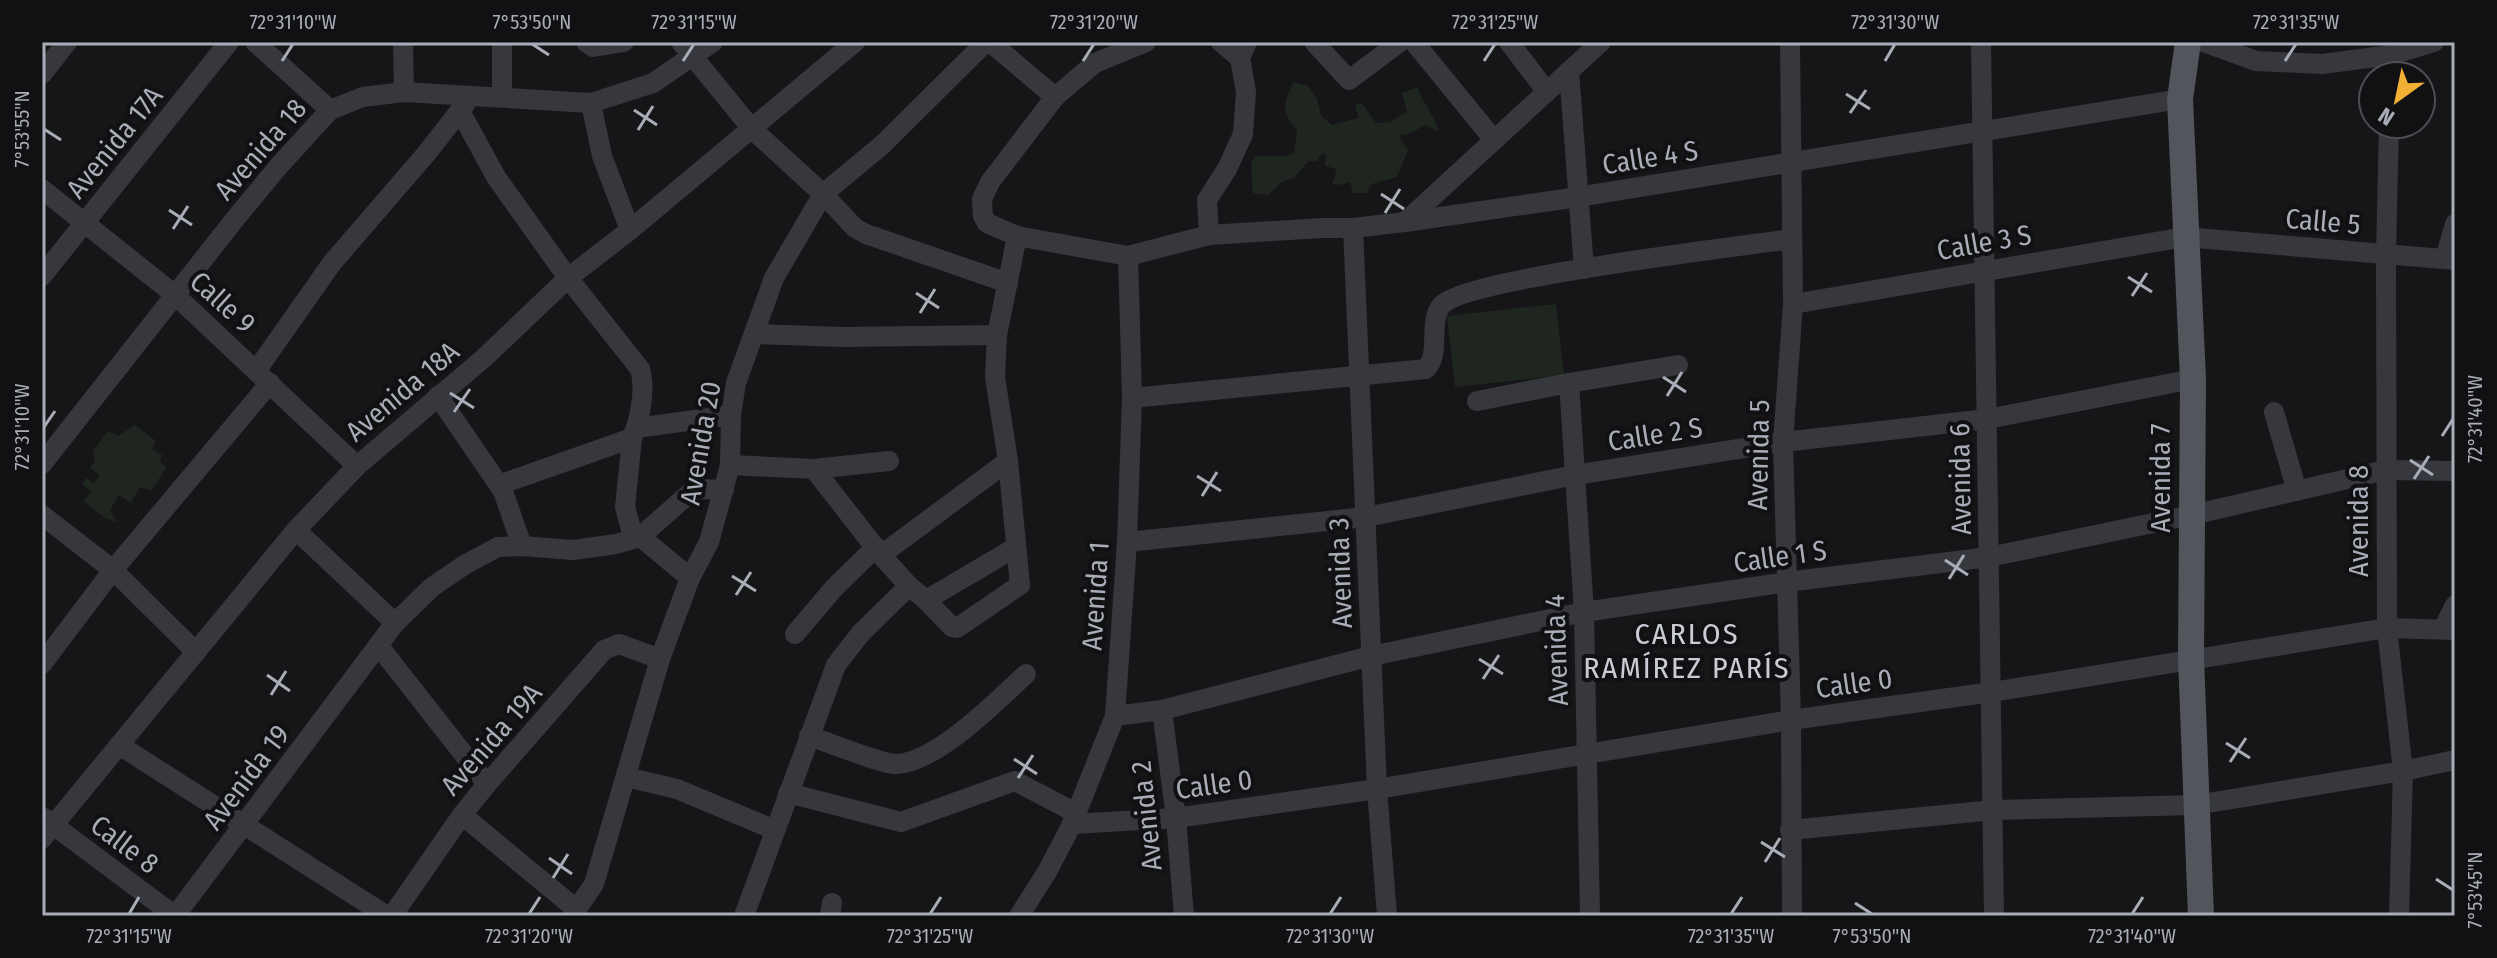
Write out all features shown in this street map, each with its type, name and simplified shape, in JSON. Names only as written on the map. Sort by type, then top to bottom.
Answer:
[{"type":"main road","name":"Avenida 7","points":[[2188,42],[2180,99],[2193,379],[2191,658],[2201,916]]},
{"type":"street","points":[[42,74],[67,42]]},
{"type":"street","name":"Avenida 17A","points":[[42,276],[229,42]]},
{"type":"street","points":[[255,42],[330,110]]},
{"type":"street","points":[[403,42],[404,92]]},
{"type":"street","points":[[502,42],[502,97]]},
{"type":"street","points":[[586,42],[593,47],[624,42]]},
{"type":"street","name":"Avenida 18","points":[[42,464],[278,167],[330,110],[363,97],[404,92],[465,104],[502,97],[591,103],[653,83],[687,50],[713,42]]},
{"type":"street","name":"Avenida 18A","points":[[46,827],[119,745],[296,530],[357,466],[484,358],[568,278],[855,42]]},
{"type":"street","points":[[988,42],[1055,97]]},
{"type":"street","name":"Avenida 20","points":[[574,912],[594,884],[660,659],[690,578],[709,542],[730,465],[731,415],[736,383],[774,278],[823,194],[882,145],[988,42]]},
{"type":"street","points":[[1128,256],[1017,236],[987,223],[983,216],[982,199],[990,182],[1055,97],[1095,63],[1146,42]]},
{"type":"street","points":[[1209,235],[1207,200],[1227,169],[1243,134],[1246,92],[1243,50],[1221,42]]},
{"type":"street","points":[[1314,42],[1349,80],[1400,42]]},
{"type":"street","points":[[1414,42],[1494,140]]},
{"type":"street","points":[[1509,42],[1547,92]]},
{"type":"street","points":[[1405,222],[1601,42]]},
{"type":"street","name":"Avenida 5","points":[[1790,42],[1793,304],[1783,442],[1791,720],[1792,916]]},
{"type":"street","name":"Avenida 6","points":[[1981,42],[1994,916]]},
{"type":"street","points":[[2204,42],[2256,61],[2357,65]]},
{"type":"street","points":[[2402,60],[2434,42]]},
{"type":"street","points":[[687,50],[752,129],[855,228],[1008,283]]},
{"type":"street","points":[[1569,71],[1584,269]]},
{"type":"street","name":"Calle 4 S","points":[[1128,256],[1209,235],[1353,228],[1405,222],[1578,197],[2180,99]]},
{"type":"street","points":[[591,103],[602,156],[630,230]]},
{"type":"street","points":[[42,664],[263,377],[332,263],[465,104],[496,177],[568,278],[640,369],[643,380],[625,507],[631,529],[690,578]]},
{"type":"street","name":"Avenida 8","points":[[2389,140],[2387,628],[2403,771],[2399,916]]},
{"type":"street","name":"Calle 9","points":[[42,189],[175,295],[357,466]]},
{"type":"street","points":[[2450,259],[2455,224]]},
{"type":"street","name":"Avenida 3","points":[[1353,228],[1377,789],[1387,916]]},
{"type":"street","points":[[814,469],[878,551],[947,624],[957,628],[1020,585],[1008,461],[995,377],[997,335],[1017,236]]},
{"type":"street","name":"Calle 5","points":[[2185,237],[2450,259]]},
{"type":"street","name":"Calle 3 S","points":[[1793,304],[2185,237]]},
{"type":"street","points":[[1132,398],[1426,369],[1429,367],[1440,306],[1467,292],[1584,269],[1792,239]]},
{"type":"street","name":"Avenida 1","points":[[1019,916],[1047,872],[1074,819],[1115,716],[1127,542],[1132,398],[1128,256]]},
{"type":"street","points":[[754,334],[842,337],[997,335]]},
{"type":"street","points":[[1477,401],[1678,365]]},
{"type":"street","name":"Calle 2 S","points":[[1127,542],[1366,517],[1575,475],[1783,442],[1987,419],[2193,379]]},
{"type":"street","name":"Avenida 4","points":[[1569,383],[1584,612],[1590,916]]},
{"type":"street","points":[[438,396],[503,491],[522,546]]},
{"type":"street","points":[[2274,412],[2297,491]]},
{"type":"street","points":[[503,491],[507,482],[634,433],[731,415]]},
{"type":"street","points":[[730,465],[814,469],[889,461]]},
{"type":"street","points":[[795,634],[834,588],[878,551],[1008,461]]},
{"type":"street","name":"Calle 1 S","points":[[1115,716],[1162,710],[1371,656],[1584,612],[1787,582],[1989,557],[2192,515],[2386,470],[2455,471]]},
{"type":"street","name":"Avenida 19","points":[[175,916],[395,623],[432,587],[498,547],[573,550],[640,537],[691,492],[700,489],[724,490]]},
{"type":"street","points":[[42,515],[113,570],[196,652]]},
{"type":"street","points":[[296,530],[395,623]]},
{"type":"street","points":[[926,600],[1016,547]]},
{"type":"street","points":[[744,916],[836,665],[861,633],[909,586]]},
{"type":"street","points":[[2449,630],[2455,605]]},
{"type":"street","name":"Calle 0","points":[[1074,819],[1176,818],[1377,789],[1791,720],[1992,692],[2387,628],[2449,630]]},
{"type":"street","name":"Avenida 19A","points":[[389,916],[487,784],[604,650],[619,644],[660,659]]},
{"type":"street","points":[[378,645],[487,784]]},
{"type":"street","points":[[809,736],[894,764],[913,761],[944,745],[1026,674]]},
{"type":"street","name":"Avenida 2","points":[[1162,710],[1176,818],[1184,916]]},
{"type":"street","points":[[119,745],[389,916]]},
{"type":"street","points":[[1790,830],[1994,810],[2196,805],[2455,760]]},
{"type":"street","points":[[626,777],[677,789],[775,830]]},
{"type":"street","points":[[788,793],[901,822],[1015,781],[1074,819]]},
{"type":"street","points":[[462,815],[574,912]]},
{"type":"street","name":"Calle 8","points":[[46,827],[175,916]]},
{"type":"shaded area","points":[[1293,82],[1306,85],[1317,98],[1321,116],[1332,125],[1359,118],[1355,105],[1362,103],[1376,123],[1391,122],[1407,111],[1402,93],[1417,87],[1439,131],[1424,125],[1412,133],[1400,135],[1408,150],[1397,177],[1372,184],[1366,193],[1353,193],[1350,182],[1332,184],[1337,169],[1325,166],[1326,154],[1317,161],[1308,161],[1294,178],[1283,181],[1268,195],[1253,193],[1251,163],[1256,156],[1294,153],[1297,131],[1285,108]]},
{"type":"shaded area","points":[[1556,304],[1564,375],[1455,387],[1447,316]]},
{"type":"shaded area","points":[[135,425],[156,441],[152,449],[162,455],[160,462],[167,467],[151,491],[140,487],[131,503],[119,495],[110,510],[117,522],[105,518],[83,501],[91,492],[82,484],[86,478],[94,484],[100,475],[90,468],[95,460],[93,451],[108,431],[118,436]]},
{"type":"district","name":"CARLOS RAMÍREZ PARÍS","points":[[1687,651]]}]
